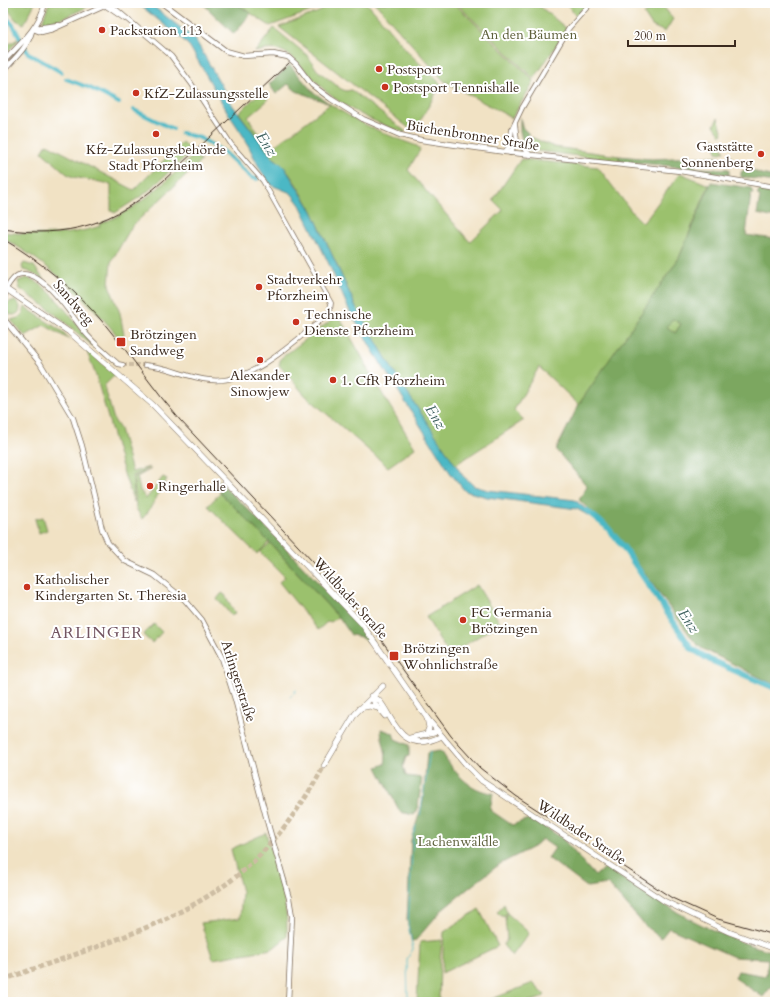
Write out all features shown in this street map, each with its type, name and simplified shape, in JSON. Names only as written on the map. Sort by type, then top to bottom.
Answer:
[{"type":"main road","points":[[3,71],[33,29],[44,3]]},
{"type":"main road","name":"Büchenbronner Straße","points":[[162,3],[226,50],[244,56],[277,54],[288,57],[296,64],[312,85],[325,95],[350,112],[388,131],[421,140],[508,153],[665,169],[775,187]]},
{"type":"main road","points":[[33,29],[44,32],[108,4]]},
{"type":"main road","points":[[3,62],[19,49]]},
{"type":"main road","points":[[517,142],[532,156]]},
{"type":"main road","points":[[3,302],[4,289]]},
{"type":"main road","name":"Wildbader Straße","points":[[4,289],[69,332],[153,405],[362,624],[427,718],[482,781],[652,894],[703,921],[757,944],[775,949]]},
{"type":"main road","name":"Arlingerstraße","points":[[3,318],[40,363],[72,418],[80,440],[102,529],[108,543],[125,561],[154,575],[185,600],[202,620],[222,658],[235,699],[269,828],[290,898],[292,916],[288,1002]]},
{"type":"main road","points":[[324,766],[346,727],[359,709],[383,686]]},
{"type":"main road","points":[[371,696],[378,708],[409,738],[418,742],[434,739],[440,733]]},
{"type":"main road","points":[[371,696],[377,698],[391,721]]},
{"type":"main road","points":[[359,709],[370,706],[378,708]]},
{"type":"main road","points":[[426,735],[429,728],[427,718]]},
{"type":"main road","points":[[409,738],[440,733]]},
{"type":"street","points":[[508,153],[515,123],[522,108],[569,28],[591,3]]},
{"type":"street","points":[[108,4],[171,56],[196,89],[231,144],[263,181],[331,303],[330,311],[327,315],[267,362],[246,375],[229,380],[210,380],[164,367],[147,365]]},
{"type":"street","points":[[508,153],[517,142],[515,123]]},
{"type":"street","name":"Sandweg","points":[[4,289],[15,277],[20,275],[29,275],[40,280],[63,303],[94,343],[118,364],[123,365]]},
{"type":"green space","points":[[3,3],[35,3],[24,24],[16,20]]},
{"type":"green space","points":[[49,3],[96,3],[61,19],[44,22],[43,20]]},
{"type":"green space","points":[[202,3],[235,3],[251,13],[234,34]]},
{"type":"green space","points":[[235,3],[323,3],[317,9],[270,26]]},
{"type":"green space","name":"Postsport","points":[[328,3],[367,3],[410,54],[441,84],[414,132],[279,27],[321,11]]},
{"type":"green space","points":[[375,3],[454,3],[534,81],[512,118],[444,81]]},
{"type":"green space","name":"An den Bäumen","points":[[456,3],[536,3],[567,29],[534,79]]},
{"type":"green space","points":[[566,3],[588,3],[576,16]]},
{"type":"green space","points":[[663,6],[673,19],[665,32],[652,26],[644,14],[657,7]]},
{"type":"green space","points":[[274,28],[308,56],[317,70],[341,89],[346,91],[351,90],[405,131],[405,133],[366,117],[329,94],[293,58],[282,51],[265,50],[255,52]]},
{"type":"green space","points":[[18,39],[3,57],[3,51],[7,48],[6,46]]},
{"type":"green space","points":[[290,65],[312,91],[330,104],[296,91],[288,84],[276,94],[269,84]]},
{"type":"green space","points":[[261,91],[268,100],[248,117],[269,150],[330,104],[372,128],[417,146],[420,150],[408,170],[470,242],[503,210],[493,200],[521,159],[598,167],[632,212],[643,223],[680,173],[709,185],[679,258],[579,405],[539,367],[514,410],[524,420],[455,465],[400,382],[356,307],[312,211],[300,190],[284,167],[272,157],[239,113]]},
{"type":"green space","points":[[520,117],[522,127],[529,134],[523,144],[520,131]]},
{"type":"green space","points":[[718,118],[723,134],[721,135],[714,125]]},
{"type":"green space","points":[[531,137],[554,147],[619,156],[619,161],[529,150],[524,146]]},
{"type":"green space","points":[[713,138],[725,151],[720,153],[717,152]]},
{"type":"green space","points":[[182,142],[192,151],[146,193],[115,213],[111,211],[111,184],[73,177],[67,174],[42,152],[47,144],[134,190]]},
{"type":"green space","points":[[195,154],[201,161],[132,226],[111,262],[109,285],[120,313],[124,335],[120,339],[81,296],[66,283],[36,259],[3,238],[3,232],[27,234],[64,234],[88,230],[100,226],[99,224],[126,211],[150,194]]},
{"type":"green space","points":[[730,155],[735,163],[695,163],[695,168],[729,169],[729,175],[671,166],[619,161],[619,156],[652,159],[715,156],[723,158]]},
{"type":"green space","points":[[747,168],[761,174],[775,177],[775,182],[741,177],[741,172]]},
{"type":"green space","points":[[711,182],[751,188],[753,194],[751,194],[746,235],[775,239],[775,685],[701,648],[694,641],[624,545],[608,527],[579,500],[587,486],[556,450],[579,404],[679,258]],"holes":[[[673,319],[681,324],[675,333],[667,327]]]},
{"type":"green space","points":[[760,190],[775,192],[775,218],[757,214],[760,196],[757,195]]},
{"type":"green space","points":[[24,263],[34,266],[44,280],[28,271],[23,270],[22,266]]},
{"type":"green space","points":[[26,278],[35,281],[54,296],[94,347],[49,309],[20,289],[18,281]]},
{"type":"green space","points":[[10,301],[16,301],[20,305],[20,311],[16,315],[10,315],[6,311],[6,305]]},
{"type":"green space","points":[[25,307],[63,332],[70,340],[44,325],[25,336],[11,320],[21,317]]},
{"type":"green space","name":"1. CfR Pforzheim","points":[[338,315],[366,364],[365,365],[415,448],[388,467],[305,395],[279,365],[281,358]]},
{"type":"green space","points":[[673,318],[681,324],[675,333],[667,327]]},
{"type":"green space","points":[[86,349],[115,375],[104,386],[108,398],[107,402],[109,402],[114,420],[120,429],[132,472],[150,467],[133,476],[134,502],[125,477],[96,376]]},
{"type":"green space","points":[[151,469],[137,477],[140,490],[146,499],[163,477],[167,479],[148,512],[142,519],[136,508],[134,480],[135,476]]},
{"type":"green space","points":[[216,478],[269,530],[373,641],[368,642],[361,637],[351,635],[341,620],[270,543],[220,493]]},
{"type":"green space","points":[[220,493],[269,542],[257,554],[208,506]]},
{"type":"green space","points":[[43,517],[47,530],[39,533],[35,519]]},
{"type":"green space","points":[[270,543],[338,617],[331,622],[328,621],[318,630],[279,582],[285,577],[260,552]]},
{"type":"green space","name":"FC Germania Brötzingen","points":[[477,585],[500,623],[449,655],[426,617]]},
{"type":"green space","points":[[222,593],[225,595],[235,613],[232,616],[217,599]]},
{"type":"green space","points":[[154,624],[162,632],[152,643],[143,635]]},
{"type":"green space","points":[[381,729],[393,733],[395,739],[409,745],[409,756],[406,757],[403,766],[406,776],[422,778],[418,806],[414,815],[400,812],[377,767],[385,764],[386,760]]},
{"type":"green space","name":"Lachenwäldle","points":[[442,752],[451,766],[469,784],[484,791],[493,793],[490,810],[512,825],[531,818],[562,838],[595,876],[605,867],[665,905],[708,928],[775,952],[775,988],[770,988],[763,997],[735,978],[738,971],[766,976],[768,959],[734,957],[669,928],[661,938],[646,927],[608,884],[587,887],[548,858],[555,848],[542,839],[537,845],[500,864],[470,887],[441,911],[415,941],[412,941],[407,920],[411,840],[423,802],[427,753]]},
{"type":"green space","points":[[266,833],[284,897],[287,937],[272,949],[213,959],[201,923],[240,918],[242,892],[231,849]]},
{"type":"green space","points":[[504,904],[507,912],[503,917],[497,912]]},
{"type":"green space","points":[[479,909],[498,946],[442,973],[444,932]]},
{"type":"green space","points":[[507,913],[529,933],[512,956],[503,945],[507,939],[505,917]]},
{"type":"green space","points":[[442,940],[439,1002],[417,1002],[420,942]]},
{"type":"green space","points":[[533,983],[545,995],[541,998],[526,1002],[484,1002]]},
{"type":"water","points":[[137,3],[149,3],[195,39],[233,106],[272,157],[283,165],[312,211],[356,307],[400,382],[463,476],[474,486],[488,490],[575,500],[593,515],[591,517],[577,509],[487,497],[465,491],[451,474],[376,356],[350,312],[328,262],[300,205],[291,193],[271,185],[261,171],[244,137],[228,113],[190,47]]},
{"type":"waterway","points":[[3,13],[13,25],[28,53],[61,72]]},
{"type":"waterway","points":[[66,79],[90,88],[119,103]]},
{"type":"waterway","points":[[134,110],[173,129]]},
{"type":"waterway","points":[[181,133],[200,138],[224,152],[252,178],[257,179]]},
{"type":"waterway","name":"Enz","points":[[587,511],[607,527],[624,548],[691,648],[710,660],[775,688]]},
{"type":"waterway","points":[[420,815],[430,752]]},
{"type":"waterway","points":[[408,1002],[407,959],[413,949],[408,925],[413,834],[416,825]]},
{"type":"tunnel","points":[[123,365],[145,365]]},
{"type":"tunnel","points":[[3,980],[137,932],[170,917],[201,900],[230,881],[256,859],[285,826],[302,803],[324,766]]},
{"type":"railway","points":[[3,229],[27,232],[69,230],[108,218],[126,208],[145,196],[163,181],[289,63]]},
{"type":"railway","points":[[3,239],[59,278],[96,314],[180,420],[357,609],[380,638],[451,736],[480,768],[516,796],[672,898],[718,919],[775,935]]},
{"type":"place","name":"Packstation 113","points":[[102,30]]},
{"type":"place","name":"Postsport","points":[[379,69]]},
{"type":"place","name":"Postsport Tennishalle","points":[[385,87]]},
{"type":"place","name":"KfZ-Zulassungsstelle","points":[[136,93]]},
{"type":"place","name":"Kfz-Zulassungsbehörde Stadt Pforzheim","points":[[156,134]]},
{"type":"place","name":"Gaststätte Sonnenberg","points":[[761,154]]},
{"type":"place","name":"Stadtverkehr Pforzheim","points":[[259,287]]},
{"type":"place","name":"Technische Dienste Pforzheim","points":[[296,322]]},
{"type":"place","name":"Brötzingen Sandweg","points":[[121,342]]},
{"type":"place","name":"Alexander Sinowjew","points":[[260,360]]},
{"type":"place","name":"1. CfR Pforzheim","points":[[333,380]]},
{"type":"place","name":"Ringerhalle","points":[[150,486]]},
{"type":"place","name":"Katholischer Kindergarten St. Theresia","points":[[27,587]]},
{"type":"place","name":"FC Germania Brötzingen","points":[[463,620]]},
{"type":"place","name":"Brötzingen Wohnlichstraße","points":[[394,656]]},
{"type":"district","name":"ARLINGER","points":[[97,632]]}]
